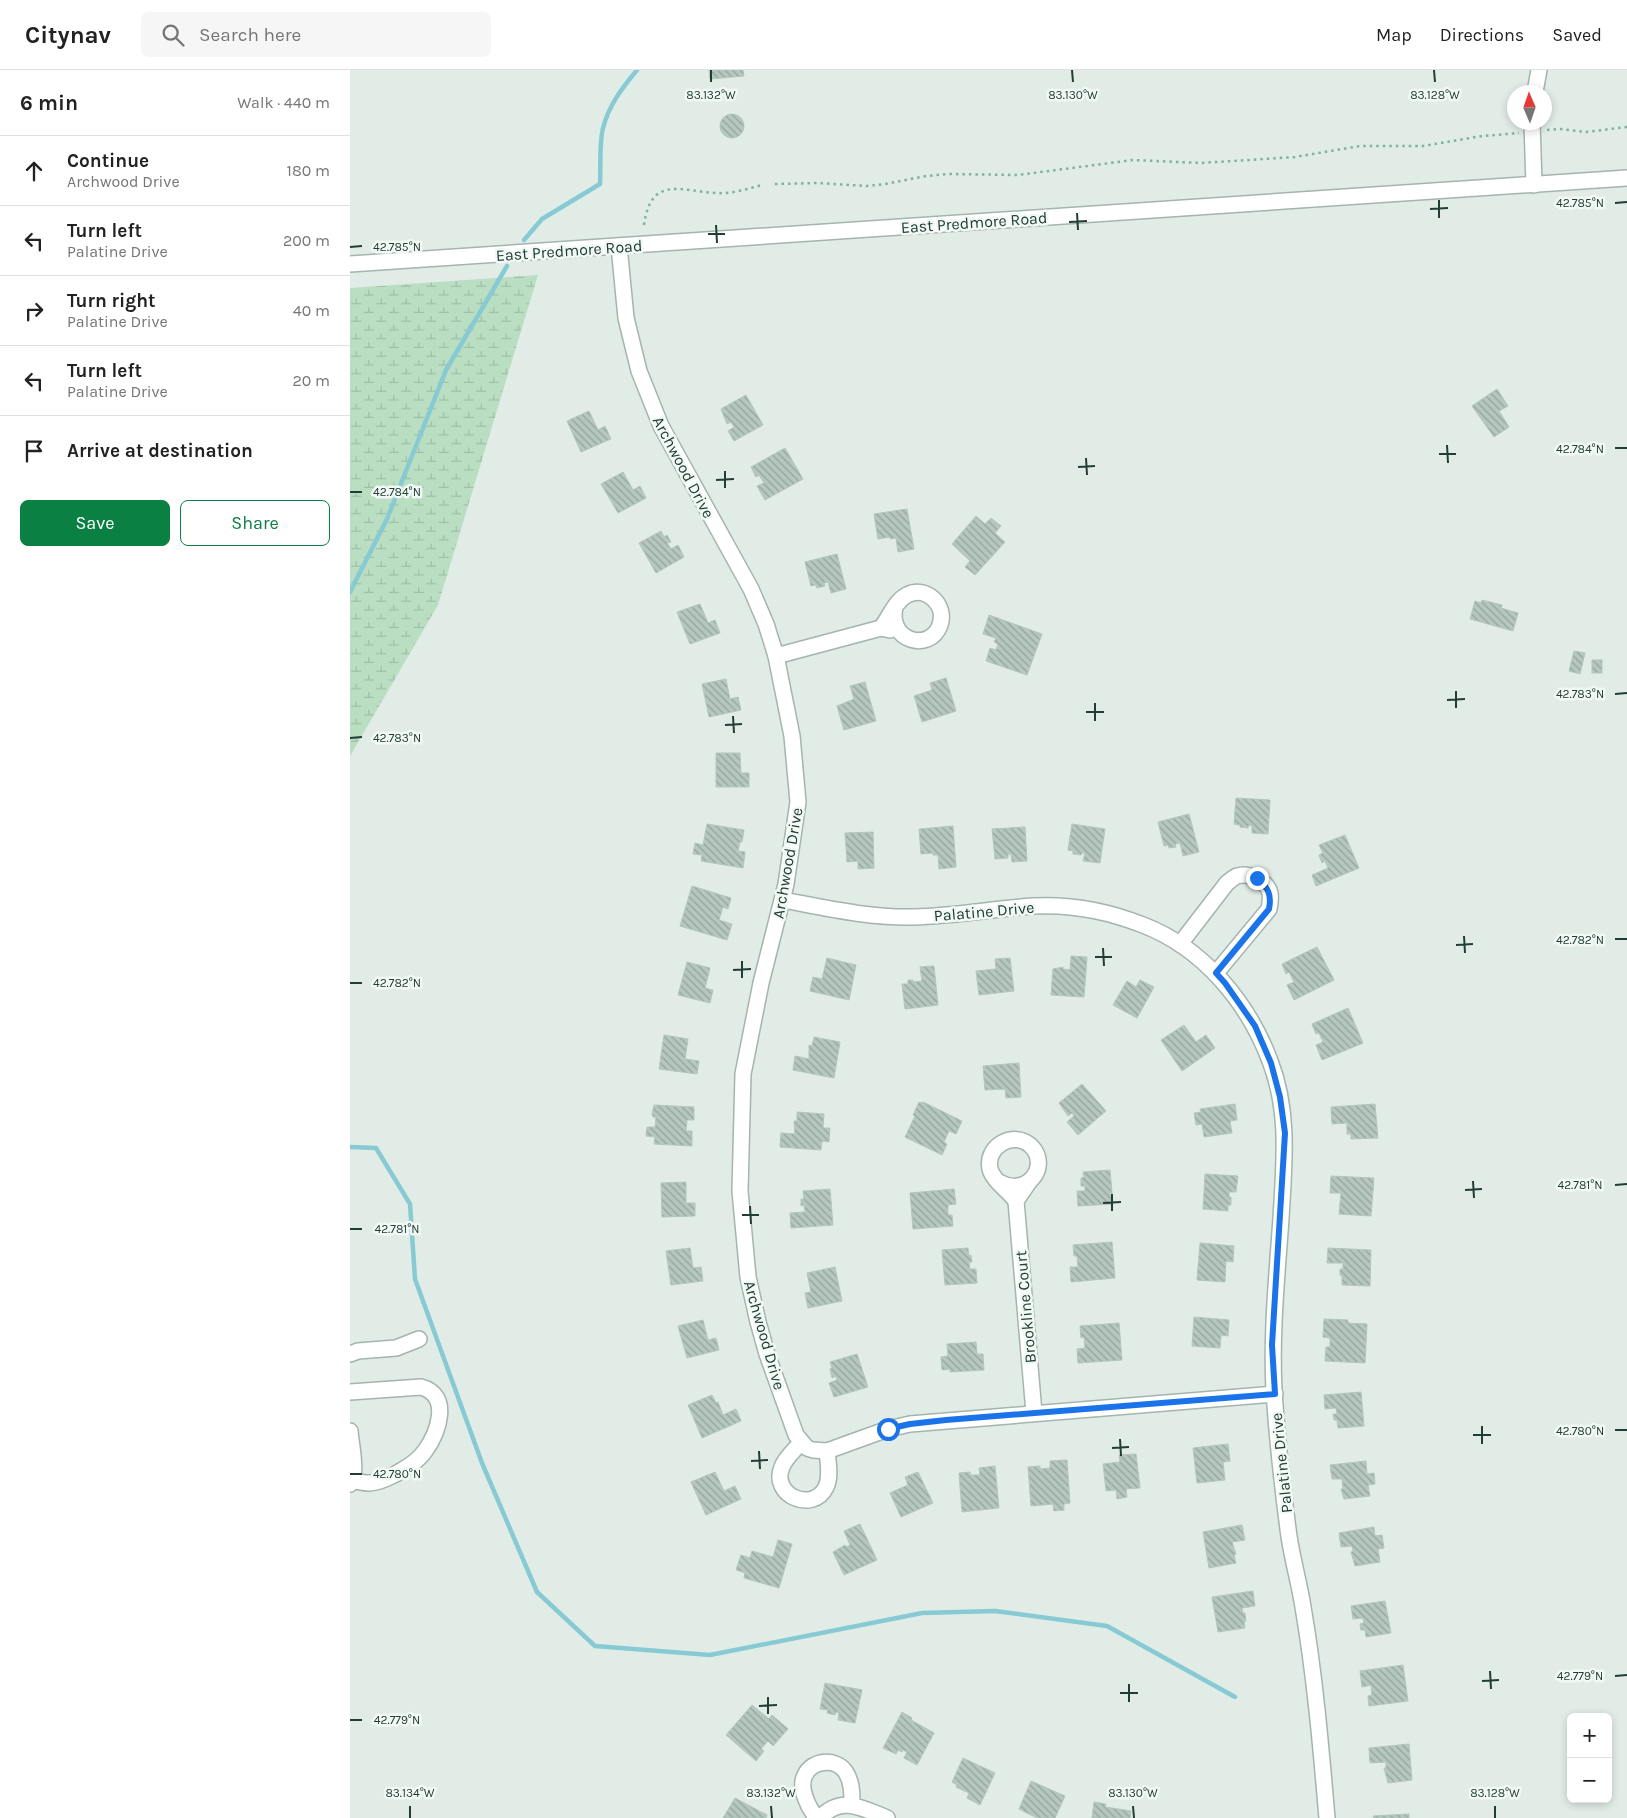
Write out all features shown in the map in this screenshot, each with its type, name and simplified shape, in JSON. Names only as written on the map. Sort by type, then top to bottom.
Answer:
[{"type":"street","points":[[1536,85],[1539,70]]},
{"type":"street","points":[[1531,130],[1534,185]]},
{"type":"street","name":"East Predmore Road","points":[[350,264],[1627,178]]},
{"type":"street","name":"Archwood Drive","points":[[618,246],[626,318],[639,370],[649,400],[661,426],[751,589],[766,624],[776,656],[792,736],[798,802],[783,900],[761,983],[743,1074],[740,1191],[748,1277],[758,1322],[767,1354],[796,1435],[801,1442]]},
{"type":"street","points":[[776,656],[881,628],[892,630],[917,641],[925,640],[938,630],[942,615],[936,600],[922,593],[906,595],[895,607],[881,628]]},
{"type":"street","points":[[895,607],[894,622],[897,630],[903,636]]},
{"type":"street","points":[[1180,944],[1228,883],[1237,876],[1257,878],[1269,891],[1271,900],[1269,909],[1216,973]]},
{"type":"street","name":"Palatine Drive","points":[[783,900],[858,914],[913,917],[1036,906],[1066,907],[1122,917],[1146,925],[1180,944],[1216,973],[1255,1026],[1271,1063],[1280,1097],[1285,1133],[1272,1345],[1275,1394],[1288,1531],[1304,1609],[1319,1731],[1327,1818]]},
{"type":"street","points":[[1018,1139],[1032,1147],[1036,1153],[1037,1169],[1029,1182],[1016,1201],[994,1176],[990,1169],[992,1154],[1002,1142],[1018,1139]]},
{"type":"street","points":[[999,1182],[1006,1186],[1014,1187],[1029,1182]]},
{"type":"street","name":"Brookline Court","points":[[1016,1201],[1034,1413]]},
{"type":"street","points":[[350,1354],[358,1351],[396,1348],[419,1339]]},
{"type":"street","points":[[350,1392],[421,1387],[429,1389],[434,1394],[440,1407],[437,1427],[424,1452],[404,1470],[375,1482],[351,1483],[354,1470],[350,1431]]},
{"type":"street","points":[[827,1452],[828,1479],[822,1493],[815,1498],[799,1500],[785,1492],[781,1485],[781,1468],[801,1442],[813,1450],[827,1452],[888,1429],[910,1424],[1275,1394]]},
{"type":"street","points":[[852,1805],[852,1790],[848,1778],[840,1766],[821,1762],[814,1765],[805,1775],[802,1785],[811,1810],[819,1818],[834,1806],[852,1805],[886,1818]]},
{"type":"path","points":[[1552,129],[1586,132],[1627,127]]},
{"type":"path","points":[[775,184],[817,183],[867,186],[934,175],[1018,175],[1133,160],[1200,163],[1296,157],[1360,146],[1423,146],[1524,130]]},
{"type":"path","points":[[644,225],[650,203],[658,194],[669,189],[679,187],[716,193],[730,193],[762,185]]},
{"type":"green space","points":[[538,275],[438,605],[350,756],[350,288]]},
{"type":"building","points":[[709,70],[743,70],[744,76],[710,79]]},
{"type":"building","points":[[732,114],[741,117],[744,126],[741,135],[732,138],[723,135],[720,126],[723,117]]},
{"type":"building","points":[[1497,389],[1508,406],[1499,411],[1509,427],[1494,437],[1472,406]]},
{"type":"building","points":[[746,395],[763,425],[734,441],[728,431],[734,427],[731,422],[727,424],[721,409]]},
{"type":"building","points":[[589,411],[598,430],[605,426],[611,439],[581,452],[567,421]]},
{"type":"building","points":[[785,448],[803,479],[765,500],[757,486],[764,483],[759,475],[756,477],[751,467]]},
{"type":"building","points":[[623,472],[633,490],[640,486],[646,498],[618,513],[601,484]]},
{"type":"building","points":[[907,509],[914,549],[898,552],[896,538],[878,539],[874,514]]},
{"type":"building","points":[[976,516],[985,524],[991,518],[1001,526],[995,533],[1005,542],[975,575],[965,567],[970,561],[952,544]]},
{"type":"building","points":[[661,531],[664,537],[667,535],[671,542],[667,543],[671,549],[678,545],[684,557],[656,573],[639,543]]},
{"type":"building","points":[[837,554],[846,589],[831,593],[828,582],[824,583],[825,586],[817,588],[816,585],[811,586],[805,562]]},
{"type":"building","points":[[1482,600],[1502,605],[1501,608],[1518,613],[1513,631],[1470,619],[1475,601],[1481,603]]},
{"type":"building","points":[[700,604],[708,623],[715,620],[720,633],[690,644],[677,612]]},
{"type":"building","points":[[989,615],[1042,634],[1027,675],[986,661],[990,648],[996,650],[998,644],[994,642],[996,638],[983,634]]},
{"type":"building","points":[[1574,651],[1585,653],[1580,674],[1569,671]]},
{"type":"building","points":[[1592,660],[1602,660],[1602,673],[1592,673]]},
{"type":"building","points":[[946,678],[956,711],[922,722],[914,696],[932,690],[930,683]]},
{"type":"building","points":[[726,679],[730,699],[738,697],[741,710],[709,717],[702,684]]},
{"type":"building","points":[[865,682],[876,721],[844,730],[837,706],[854,699],[850,686]]},
{"type":"building","points":[[716,753],[740,753],[741,773],[749,773],[749,787],[716,787]]},
{"type":"building","points":[[1236,798],[1270,800],[1268,834],[1252,833],[1252,826],[1249,825],[1248,828],[1234,824]]},
{"type":"building","points":[[1189,814],[1199,852],[1183,856],[1180,843],[1175,844],[1176,847],[1169,848],[1168,845],[1164,846],[1158,822]]},
{"type":"building","points":[[707,824],[744,830],[738,851],[745,852],[743,868],[701,861],[702,855],[693,854],[695,843],[703,845]]},
{"type":"building","points":[[1072,824],[1105,829],[1100,863],[1083,861],[1085,853],[1081,855],[1073,854],[1073,851],[1068,850]]},
{"type":"building","points":[[953,826],[956,867],[939,869],[938,855],[933,855],[933,853],[921,854],[919,829]]},
{"type":"building","points":[[1025,827],[1027,861],[1012,862],[1011,854],[1008,854],[1008,858],[995,859],[992,829]]},
{"type":"building","points":[[873,832],[874,868],[858,869],[858,861],[847,862],[845,833]]},
{"type":"building","points":[[1345,835],[1359,868],[1316,886],[1312,875],[1328,868],[1325,861],[1322,863],[1319,855],[1323,853],[1319,845]]},
{"type":"building","points":[[692,886],[731,898],[728,909],[723,907],[719,920],[732,924],[727,940],[680,926]]},
{"type":"building","points":[[1317,947],[1334,980],[1294,1000],[1287,985],[1294,982],[1289,972],[1286,974],[1282,964]]},
{"type":"building","points":[[1071,956],[1087,957],[1084,997],[1051,995],[1053,969],[1063,967],[1063,969],[1070,970]]},
{"type":"building","points":[[827,958],[856,965],[849,1000],[810,991],[813,977],[822,979]]},
{"type":"building","points":[[1010,958],[1014,991],[979,995],[976,971],[996,969],[995,959]]},
{"type":"building","points":[[687,962],[710,968],[705,988],[713,990],[710,1003],[678,995]]},
{"type":"building","points":[[934,966],[938,1005],[905,1009],[902,984],[908,984],[908,980],[913,980],[913,982],[922,981],[920,967]]},
{"type":"building","points":[[1140,980],[1154,987],[1137,1018],[1113,1005],[1127,981],[1136,987]]},
{"type":"building","points":[[1348,1008],[1363,1043],[1322,1060],[1316,1045],[1323,1042],[1319,1033],[1316,1034],[1312,1024]]},
{"type":"building","points":[[1184,1025],[1196,1042],[1206,1035],[1215,1048],[1182,1071],[1161,1040]]},
{"type":"building","points":[[664,1035],[688,1039],[685,1059],[699,1061],[697,1074],[659,1069]]},
{"type":"building","points":[[814,1037],[840,1042],[834,1078],[793,1070],[795,1056],[809,1059],[809,1045],[812,1046]]},
{"type":"building","points":[[1019,1063],[1021,1097],[1006,1098],[1005,1089],[985,1090],[983,1066]]},
{"type":"building","points":[[1082,1084],[1106,1111],[1078,1135],[1067,1122],[1074,1116],[1072,1113],[1068,1116],[1059,1103]]},
{"type":"building","points":[[919,1102],[923,1102],[962,1121],[956,1134],[949,1131],[944,1142],[947,1144],[942,1155],[905,1137]]},
{"type":"building","points":[[1235,1104],[1237,1120],[1230,1121],[1232,1133],[1204,1137],[1202,1124],[1196,1125],[1194,1113],[1201,1112],[1200,1109]]},
{"type":"building","points":[[1375,1104],[1378,1138],[1351,1139],[1351,1134],[1347,1134],[1347,1123],[1332,1124],[1331,1107]]},
{"type":"building","points":[[654,1105],[694,1107],[694,1120],[687,1120],[686,1131],[692,1131],[692,1146],[654,1144],[655,1137],[646,1136],[647,1127],[655,1127],[656,1117],[653,1117],[652,1114]]},
{"type":"building","points":[[797,1112],[824,1114],[823,1128],[830,1128],[829,1142],[822,1141],[821,1150],[780,1147],[781,1133],[795,1134],[794,1121],[797,1121]]},
{"type":"building","points":[[1110,1170],[1113,1204],[1078,1206],[1077,1191],[1085,1191],[1085,1186],[1081,1186],[1081,1178],[1084,1177],[1083,1172]]},
{"type":"building","points":[[1205,1174],[1238,1176],[1236,1192],[1229,1192],[1231,1205],[1228,1205],[1228,1211],[1203,1209]]},
{"type":"building","points":[[1331,1176],[1374,1178],[1371,1216],[1339,1214],[1341,1193],[1330,1193]]},
{"type":"building","points":[[686,1182],[686,1203],[695,1203],[695,1216],[662,1217],[661,1183]]},
{"type":"building","points":[[830,1189],[833,1225],[791,1228],[790,1213],[805,1212],[804,1205],[801,1206],[801,1199],[804,1199],[803,1191]]},
{"type":"building","points":[[954,1189],[956,1204],[948,1205],[948,1215],[952,1215],[953,1226],[913,1229],[910,1193]]},
{"type":"building","points":[[1112,1242],[1115,1278],[1071,1282],[1070,1267],[1078,1267],[1073,1245]]},
{"type":"building","points":[[1200,1243],[1234,1246],[1233,1262],[1226,1261],[1225,1282],[1197,1280]]},
{"type":"building","points":[[690,1248],[693,1268],[701,1267],[703,1281],[671,1285],[666,1251]]},
{"type":"building","points":[[968,1248],[972,1262],[969,1262],[970,1269],[976,1269],[977,1283],[945,1285],[942,1250]]},
{"type":"building","points":[[1328,1248],[1371,1250],[1370,1286],[1342,1285],[1340,1269],[1343,1269],[1343,1263],[1327,1263]]},
{"type":"building","points":[[835,1267],[842,1301],[808,1308],[805,1293],[811,1292],[807,1273]]},
{"type":"building","points":[[1194,1317],[1229,1320],[1228,1336],[1221,1335],[1220,1348],[1192,1346]]},
{"type":"building","points":[[1324,1319],[1348,1320],[1348,1323],[1367,1324],[1365,1363],[1325,1361],[1326,1347],[1330,1347],[1330,1338],[1323,1337]]},
{"type":"building","points":[[703,1320],[708,1340],[716,1338],[719,1350],[687,1358],[678,1326]]},
{"type":"building","points":[[1119,1323],[1122,1360],[1078,1363],[1077,1349],[1085,1348],[1084,1337],[1081,1338],[1080,1326]]},
{"type":"building","points":[[976,1342],[977,1354],[983,1354],[984,1370],[950,1372],[950,1369],[942,1370],[941,1357],[948,1356],[947,1344]]},
{"type":"building","points":[[857,1354],[868,1387],[834,1397],[829,1383],[837,1380],[836,1376],[832,1378],[830,1362]]},
{"type":"building","points":[[1361,1392],[1364,1426],[1338,1428],[1337,1420],[1334,1420],[1333,1414],[1337,1414],[1336,1408],[1325,1409],[1324,1395]]},
{"type":"building","points":[[712,1395],[716,1403],[718,1402],[723,1415],[736,1409],[741,1421],[702,1438],[688,1405]]},
{"type":"building","points":[[1228,1444],[1230,1461],[1223,1462],[1225,1480],[1197,1483],[1193,1448]]},
{"type":"building","points":[[1136,1454],[1140,1488],[1126,1489],[1127,1497],[1117,1499],[1116,1490],[1106,1491],[1103,1464],[1120,1462],[1119,1455]]},
{"type":"building","points":[[1067,1460],[1070,1503],[1064,1504],[1064,1510],[1054,1511],[1053,1504],[1031,1506],[1028,1467],[1040,1466],[1040,1469],[1050,1468],[1050,1461]]},
{"type":"building","points":[[1366,1461],[1367,1474],[1374,1473],[1375,1484],[1368,1485],[1370,1496],[1344,1499],[1341,1489],[1343,1489],[1342,1479],[1332,1479],[1330,1465]]},
{"type":"building","points":[[995,1466],[999,1508],[962,1512],[959,1473],[970,1472],[970,1475],[980,1475],[979,1468]]},
{"type":"building","points":[[715,1472],[724,1491],[735,1486],[741,1499],[706,1515],[691,1482]]},
{"type":"building","points":[[918,1472],[933,1503],[901,1517],[890,1493],[908,1485],[905,1477]]},
{"type":"building","points":[[860,1524],[877,1560],[844,1575],[833,1552],[845,1545],[846,1547],[850,1545],[844,1531]]},
{"type":"building","points":[[1242,1525],[1245,1540],[1232,1542],[1236,1554],[1234,1555],[1236,1563],[1209,1568],[1203,1532]]},
{"type":"building","points":[[1374,1527],[1375,1536],[1382,1535],[1384,1548],[1378,1549],[1380,1562],[1355,1566],[1351,1552],[1353,1551],[1352,1546],[1341,1547],[1339,1533]]},
{"type":"building","points":[[778,1540],[792,1544],[779,1588],[744,1578],[745,1573],[736,1570],[741,1555],[750,1558],[752,1551],[773,1557]]},
{"type":"building","points":[[1253,1591],[1255,1606],[1242,1608],[1243,1613],[1245,1613],[1245,1628],[1218,1632],[1212,1597]]},
{"type":"building","points":[[1385,1601],[1391,1633],[1366,1637],[1365,1630],[1361,1630],[1360,1624],[1364,1623],[1363,1618],[1353,1619],[1351,1606]]},
{"type":"building","points":[[1403,1665],[1408,1701],[1369,1706],[1368,1696],[1372,1695],[1371,1685],[1362,1687],[1360,1671]]},
{"type":"building","points":[[825,1683],[862,1690],[855,1723],[838,1720],[839,1713],[836,1712],[835,1715],[827,1713],[828,1710],[820,1709]]},
{"type":"building","points":[[752,1705],[769,1719],[772,1715],[788,1729],[773,1746],[768,1741],[761,1749],[764,1751],[756,1761],[726,1735]]},
{"type":"building","points":[[902,1712],[912,1718],[911,1720],[934,1733],[917,1765],[904,1758],[907,1752],[903,1750],[902,1752],[898,1750],[896,1754],[883,1748]]},
{"type":"building","points":[[1409,1744],[1412,1780],[1388,1783],[1384,1768],[1386,1768],[1386,1762],[1370,1763],[1369,1748]]},
{"type":"building","points":[[963,1758],[995,1773],[980,1805],[967,1798],[969,1793],[956,1787],[957,1785],[952,1782]]},
{"type":"building","points":[[1031,1781],[1065,1796],[1055,1818],[1037,1818],[1019,1809]]},
{"type":"building","points":[[735,1798],[767,1815],[766,1818],[723,1818]]},
{"type":"building","points":[[1094,1802],[1106,1804],[1105,1807],[1131,1811],[1130,1818],[1092,1818]]},
{"type":"building","points":[[1409,1814],[1409,1818],[1374,1818],[1373,1816]]},
{"type":"waterway","points":[[524,240],[542,219],[600,184],[603,128],[617,97],[637,70]]},
{"type":"waterway","points":[[350,592],[387,519],[446,370],[507,266]]},
{"type":"waterway","points":[[350,1147],[376,1148],[410,1204],[415,1279],[482,1463],[537,1592],[595,1646],[710,1655],[922,1613],[995,1611],[1107,1626],[1235,1697]]},
{"type":"route","points":[[888,1429],[910,1424],[946,1420],[1275,1394],[1272,1345],[1285,1133],[1280,1097],[1271,1063],[1255,1026],[1216,973],[1269,909],[1271,900],[1269,891],[1257,878]]}]
